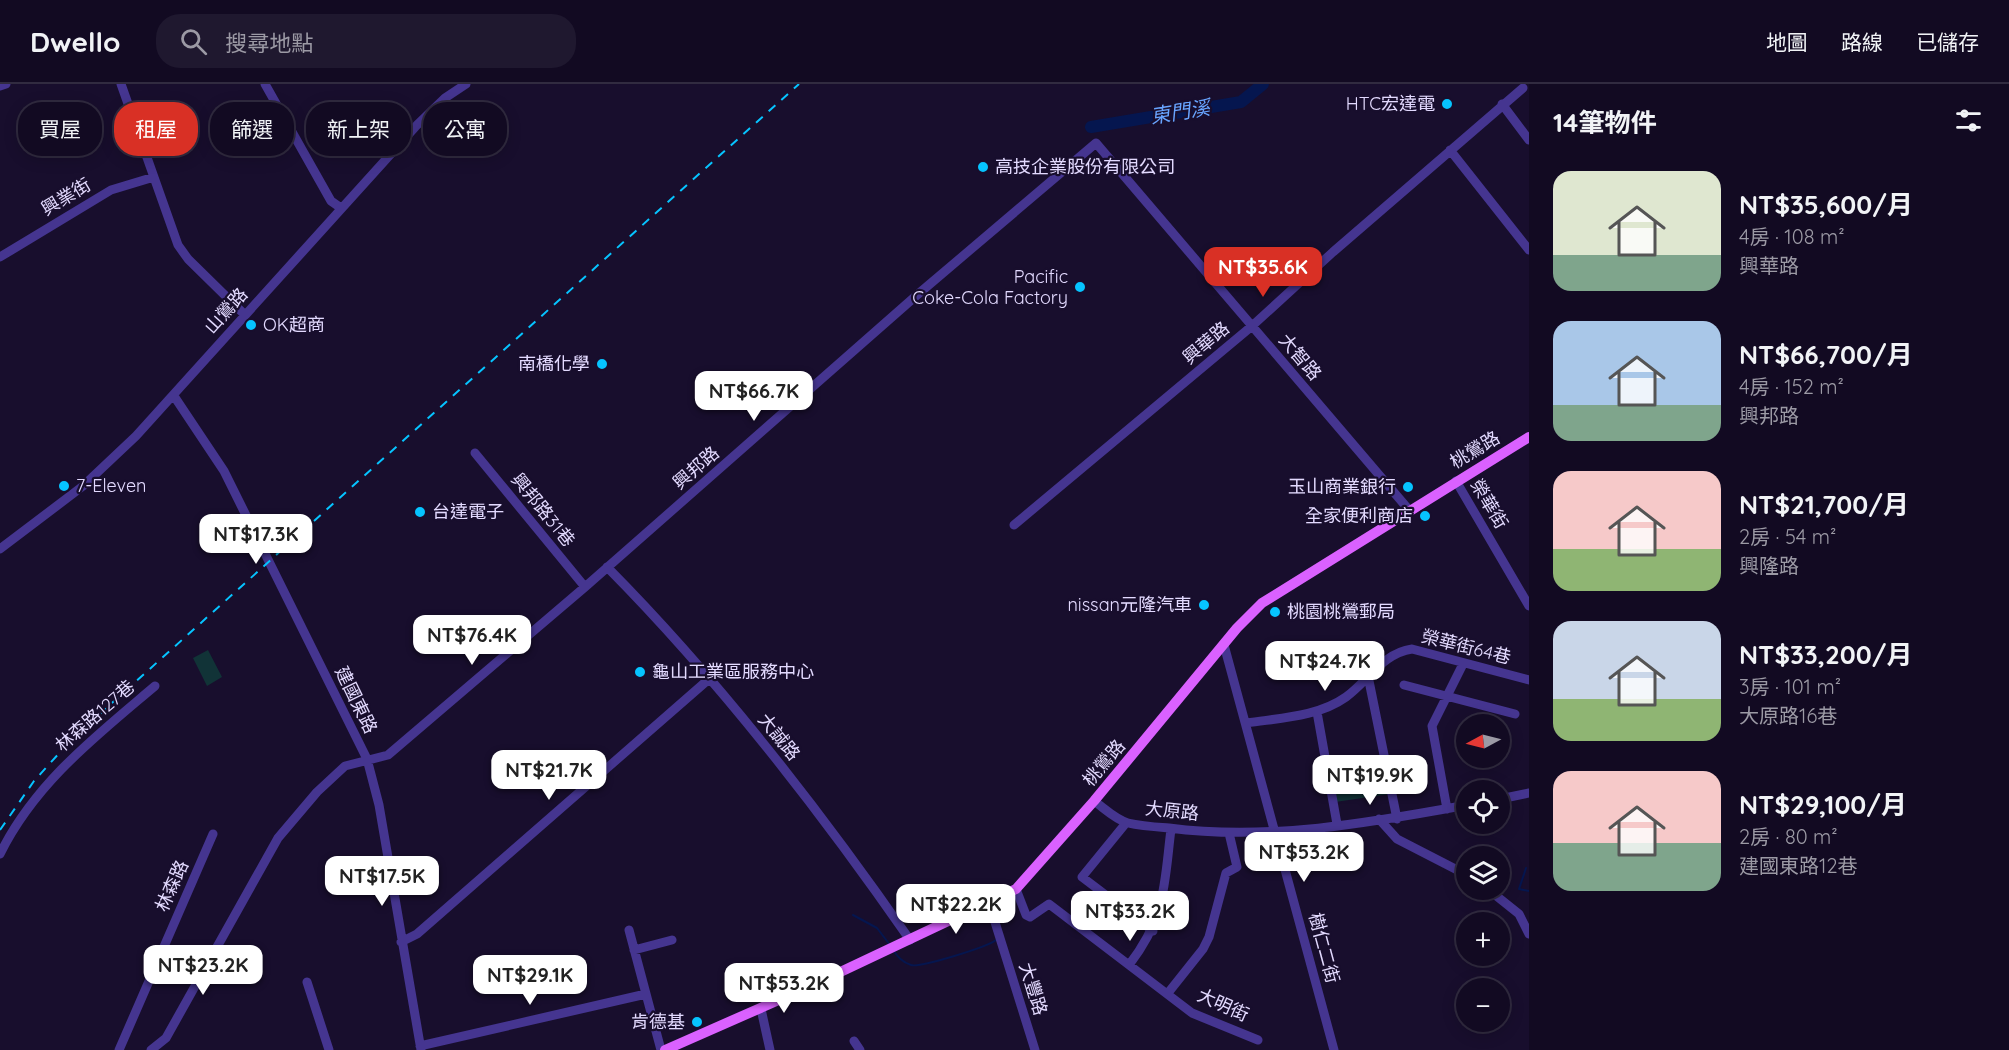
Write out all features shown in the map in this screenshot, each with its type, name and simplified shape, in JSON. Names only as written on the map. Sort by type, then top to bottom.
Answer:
[{"type":"main road","name":"桃鶯路","points":[[663,1050],[761,1008],[1016,889],[1262,603],[1529,437]]},
{"type":"street","points":[[0,86],[6,84]]},
{"type":"street","points":[[121,84],[178,245],[188,259],[245,315]]},
{"type":"street","points":[[265,84],[331,201],[341,208]]},
{"type":"street","name":"山鶯路","points":[[0,549],[82,486],[136,436],[424,118],[445,98],[466,84]]},
{"type":"street","name":"興華路","points":[[1014,525],[1252,326],[1502,104],[1523,88]]},
{"type":"street","points":[[1502,104],[1529,140]]},
{"type":"street","name":"大智路","points":[[1096,143],[1409,510]]},
{"type":"street","name":"興邦路","points":[[151,1050],[166,1038],[278,838],[316,792],[345,766],[388,755],[585,587],[916,295],[1096,143]]},
{"type":"street","points":[[1450,150],[1529,250]]},
{"type":"street","name":"興業街","points":[[0,257],[111,190],[154,177]]},
{"type":"street","name":"建國東路","points":[[174,396],[224,471],[367,759],[379,805],[421,1048]]},
{"type":"street","name":"興邦路31巷","points":[[475,453],[585,587]]},
{"type":"street","name":"榮華街","points":[[1456,481],[1529,606]]},
{"type":"street","name":"大誠路","points":[[607,567],[667,627],[852,856],[910,940]]},
{"type":"street","name":"樹仁二街","points":[[1224,645],[1277,833],[1334,1050]]},
{"type":"street","name":"榮華街64巷","points":[[1247,723],[1317,712],[1345,698],[1398,651],[1412,649],[1529,680]]},
{"type":"street","points":[[1447,809],[1432,726],[1463,664]]},
{"type":"street","points":[[1368,676],[1397,819]]},
{"type":"street","points":[[401,942],[417,934],[709,679]]},
{"type":"street","points":[[1404,685],[1447,694],[1515,714]]},
{"type":"street","name":"林森路127巷","points":[[0,854],[39,791],[155,686]]},
{"type":"street","points":[[1317,712],[1337,824]]},
{"type":"street","points":[[1510,797],[1529,794]]},
{"type":"street","name":"大原路","points":[[1094,801],[1126,823],[1229,833],[1277,833],[1379,819],[1397,819],[1456,807]]},
{"type":"street","points":[[1379,819],[1397,839],[1456,869]]},
{"type":"street","points":[[1126,823],[1082,877],[1153,931]]},
{"type":"street","points":[[1129,965],[1153,931],[1161,907],[1171,829]]},
{"type":"street","points":[[1168,993],[1203,949],[1209,937],[1226,873],[1237,867],[1229,833]]},
{"type":"street","name":"林森路","points":[[118,1050],[213,834]]},
{"type":"street","name":"大明街","points":[[1016,889],[1026,915],[1030,917],[1049,904],[1192,1013],[1258,1040]]},
{"type":"street","points":[[1502,900],[1519,914],[1529,934]]},
{"type":"street","name":"大豐路","points":[[989,903],[1035,1050]]},
{"type":"street","points":[[629,930],[663,1050]]},
{"type":"street","points":[[634,950],[672,940]]},
{"type":"street","points":[[307,982],[329,1050]]},
{"type":"street","points":[[421,1048],[646,994]]},
{"type":"street","points":[[761,1008],[771,1050]]},
{"type":"street","points":[[854,1041],[860,1050]]},
{"type":"green space","points":[[208,650],[222,677],[207,686],[193,658]]},
{"type":"green space","points":[[1382,755],[1390,794],[1335,802],[1327,766]]},
{"type":"waterway","name":"東門溪","points":[[1091,127],[1241,102],[1263,84]]},
{"type":"waterway","points":[[1526,868],[1519,889],[1529,891]]},
{"type":"waterway","points":[[853,915],[877,928],[890,945]]},
{"type":"waterway","points":[[893,950],[905,962],[917,965],[954,956],[996,940]]},
{"type":"railway","points":[[0,830],[34,781],[72,739],[799,84]]},
{"type":"place","name":"HTC宏達電","points":[[1447,104]]},
{"type":"place","name":"高技企業股份有限公司","points":[[983,167]]},
{"type":"place","name":"Pacific Coke-Cola Factory","points":[[1080,287]]},
{"type":"place","name":"OK超商","points":[[251,325]]},
{"type":"place","name":"南橋化學","points":[[602,364]]},
{"type":"place","name":"7-Eleven","points":[[64,486]]},
{"type":"place","name":"玉山商業銀行","points":[[1408,487]]},
{"type":"place","name":"台達電子","points":[[420,512]]},
{"type":"place","name":"全家便利商店","points":[[1425,516]]},
{"type":"place","name":"nissan元隆汽車","points":[[1204,605]]},
{"type":"place","name":"桃園桃鶯郵局","points":[[1275,612]]},
{"type":"place","name":"龜山工業區服務中心","points":[[640,672]]},
{"type":"place","name":"肯德基","points":[[697,1022]]}]
